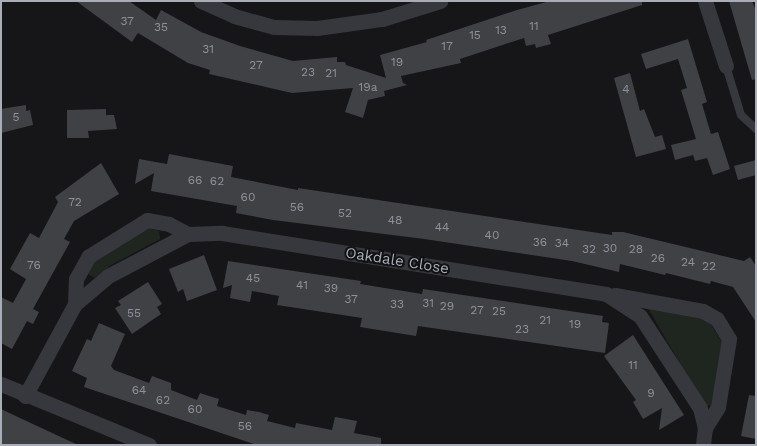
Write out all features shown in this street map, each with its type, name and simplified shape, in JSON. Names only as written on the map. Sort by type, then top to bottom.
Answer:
[{"type":"street","points":[[200,1],[234,16],[274,27],[317,28],[382,19],[440,1]]},
{"type":"street","points":[[705,1],[726,66]]},
{"type":"street","name":"Oakdale Close","points":[[75,304],[76,279],[89,256],[147,220],[169,224],[188,234]]},
{"type":"street","name":"Oakdale Close","points":[[25,396],[75,304],[108,276],[188,234],[222,233],[703,311],[717,319],[728,339],[718,407],[705,428]]},
{"type":"street","name":"Oakdale Close","points":[[606,294],[640,316],[700,408],[705,428],[703,445]]},
{"type":"street","points":[[1,384],[25,396],[149,445]]},
{"type":"lane","points":[[726,66],[741,115],[756,129]]},
{"type":"shaded area","points":[[146,228],[159,231],[160,239],[111,265],[95,278],[89,275],[88,270],[91,262]]},
{"type":"shaded area","points":[[648,308],[707,318],[723,344],[712,406],[704,405]]},
{"type":"building","points":[[76,1],[129,1],[156,20],[161,10],[201,32],[240,46],[293,61],[337,57],[337,62],[345,62],[346,65],[386,78],[380,55],[427,42],[426,40],[517,10],[550,1],[642,1],[642,5],[548,35],[551,44],[536,48],[535,44],[526,46],[524,38],[460,59],[461,63],[401,76],[403,83],[407,85],[384,91],[385,96],[368,100],[363,118],[345,112],[353,88],[292,93],[209,74],[210,70],[188,63],[138,33],[132,42]]},
{"type":"building","points":[[729,1],[752,1],[756,11],[756,79],[752,80]]},
{"type":"building","points":[[688,39],[707,102],[702,104],[711,134],[718,132],[730,169],[713,175],[707,158],[695,161],[693,155],[675,160],[671,145],[696,139],[681,90],[687,88],[678,59],[646,69],[641,54]]},
{"type":"building","points":[[630,73],[640,111],[644,109],[655,137],[662,135],[666,149],[636,157],[614,78]]},
{"type":"building","points":[[26,105],[26,111],[30,110],[33,125],[1,133],[1,109]]},
{"type":"building","points":[[106,109],[106,115],[114,115],[117,129],[88,131],[89,138],[67,138],[67,110]]},
{"type":"building","points":[[169,154],[233,166],[231,177],[298,190],[298,188],[612,235],[612,232],[623,232],[744,261],[750,257],[756,266],[756,322],[733,287],[711,281],[710,284],[620,264],[619,272],[572,261],[424,239],[273,220],[236,213],[237,206],[151,191],[154,173],[135,184],[139,159],[167,164]]},
{"type":"building","points":[[756,160],[756,175],[738,180],[734,166]]},
{"type":"building","points":[[101,163],[119,194],[74,221],[64,239],[70,242],[33,309],[39,312],[33,324],[27,321],[12,349],[1,343],[1,297],[13,303],[26,279],[10,269],[30,233],[39,238],[58,202],[55,197]]},
{"type":"building","points":[[204,255],[217,290],[187,301],[183,289],[178,292],[169,269]]},
{"type":"building","points":[[228,261],[361,281],[360,284],[422,294],[423,289],[603,316],[602,322],[609,323],[605,353],[418,326],[416,336],[360,327],[362,318],[277,305],[279,296],[252,291],[250,302],[230,298],[232,285],[223,288]]},
{"type":"building","points":[[148,282],[162,304],[157,307],[161,314],[132,334],[115,308],[121,305],[118,301]]},
{"type":"building","points":[[99,323],[125,334],[111,366],[114,370],[149,383],[152,376],[171,383],[171,390],[197,400],[200,393],[219,399],[217,406],[246,415],[247,410],[259,412],[269,415],[267,421],[295,428],[296,423],[332,430],[335,417],[357,421],[354,433],[381,438],[381,445],[257,445],[84,387],[87,378],[72,371],[87,339],[91,341]]},
{"type":"building","points":[[633,335],[684,415],[659,430],[662,408],[643,419],[633,402],[636,400],[604,356]]},
{"type":"building","points":[[749,395],[756,396],[756,439],[741,436]]},
{"type":"building","points":[[1,409],[20,418],[78,445],[1,445]]}]
